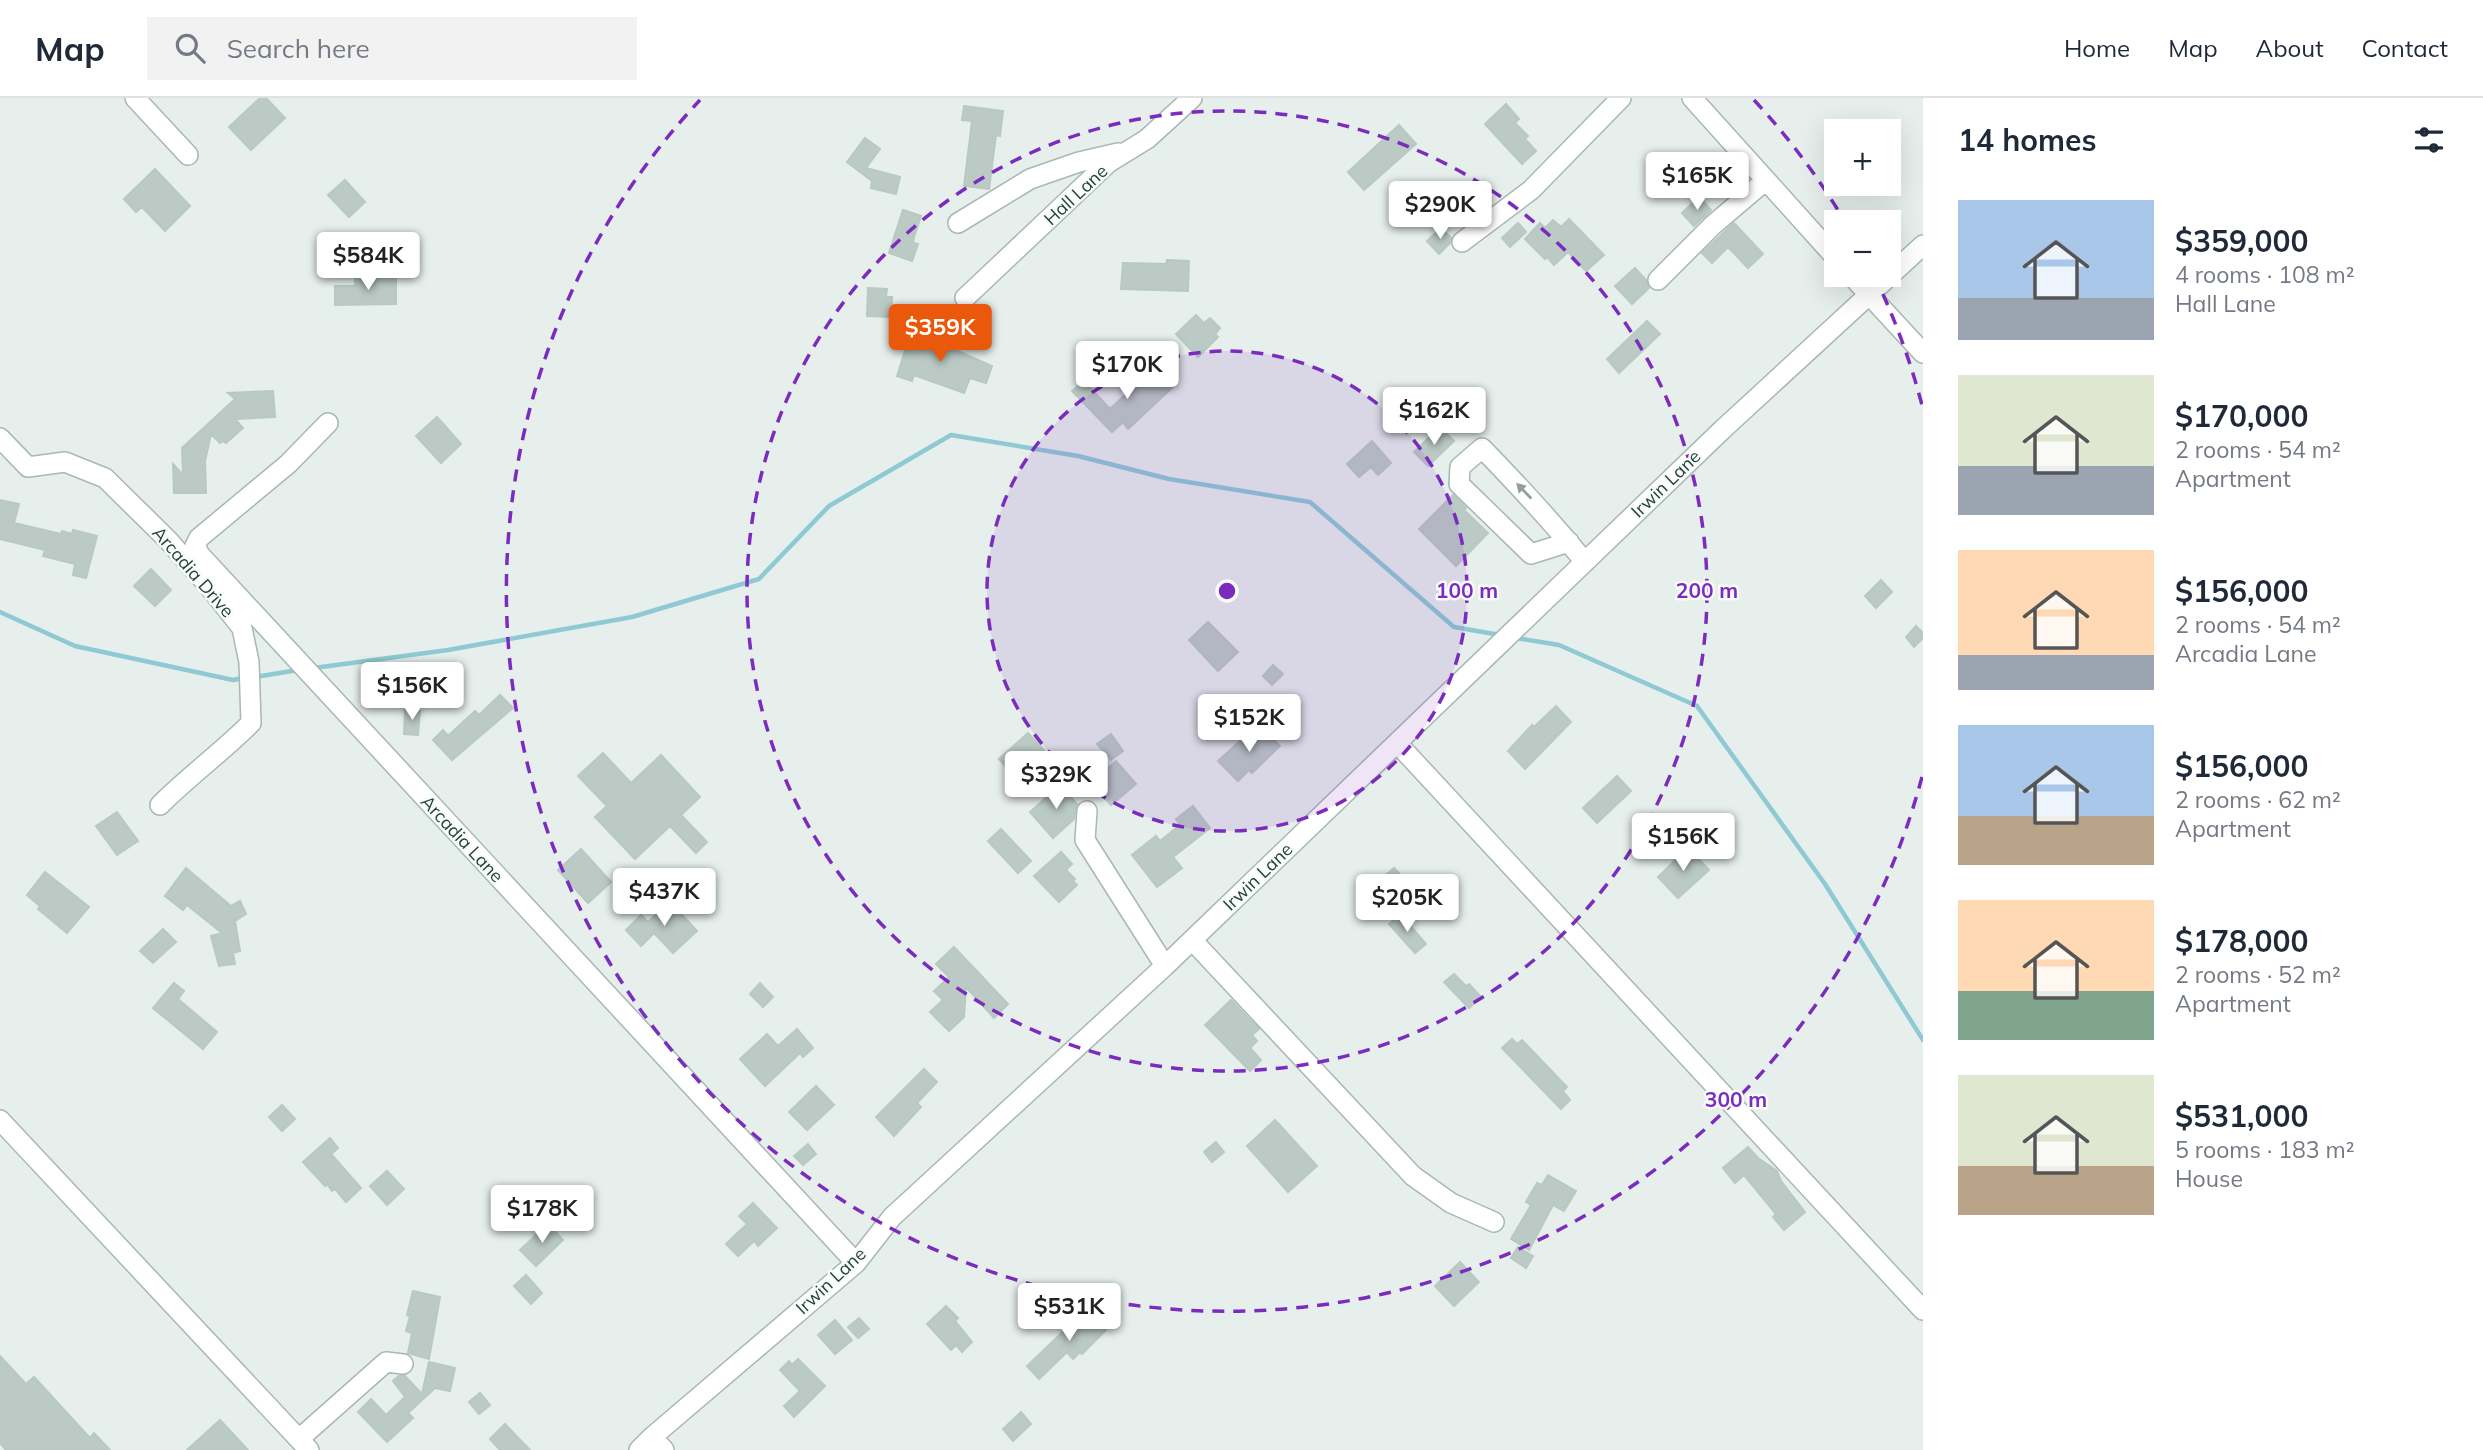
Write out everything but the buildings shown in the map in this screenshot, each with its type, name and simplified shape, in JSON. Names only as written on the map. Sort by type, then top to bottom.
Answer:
[{"type":"street","points":[[135,98],[188,155]]},
{"type":"street","name":"Hall Lane","points":[[965,299],[1108,163],[1147,139],[1192,98]]},
{"type":"street","points":[[1462,242],[1531,190],[1622,98]]},
{"type":"street","points":[[1692,98],[1824,245]]},
{"type":"street","points":[[958,223],[1030,179],[1079,162],[1129,151]]},
{"type":"street","points":[[1658,281],[1713,225],[1766,180]]},
{"type":"street","name":"Irwin Lane","points":[[651,1446],[856,1263],[892,1217],[1165,966],[1722,430],[1923,245]]},
{"type":"street","points":[[1862,287],[1923,353]]},
{"type":"street","name":"Arcadia Lane","points":[[328,423],[288,464],[199,538],[195,547],[200,555],[856,1263]]},
{"type":"street","name":"Arcadia Drive","points":[[0,438],[28,467],[65,462],[105,478],[168,540],[208,584],[242,628],[249,662],[251,723],[225,749],[189,776],[160,805]]},
{"type":"street","points":[[1569,542],[1531,554],[1459,484],[1460,467],[1482,448],[1528,495],[1569,542],[1585,562]]},
{"type":"street","points":[[1396,743],[1923,1310]]},
{"type":"street","points":[[1087,811],[1085,840],[1165,966]]},
{"type":"street","points":[[1192,940],[1413,1176],[1451,1203],[1494,1222]]},
{"type":"street","points":[[0,1120],[304,1445],[386,1362],[403,1364]]},
{"type":"waterway","points":[[314,668],[448,650],[632,617],[759,579],[829,506],[951,435],[1078,456],[1169,479],[1310,502],[1454,627],[1500,635]]},
{"type":"waterway","points":[[0,612],[75,646],[233,680],[243,678]]},
{"type":"waterway","points":[[1516,638],[1559,645],[1697,706],[1825,884],[1923,1040]]},
{"type":"waterway","points":[[255,677],[298,670]]}]
